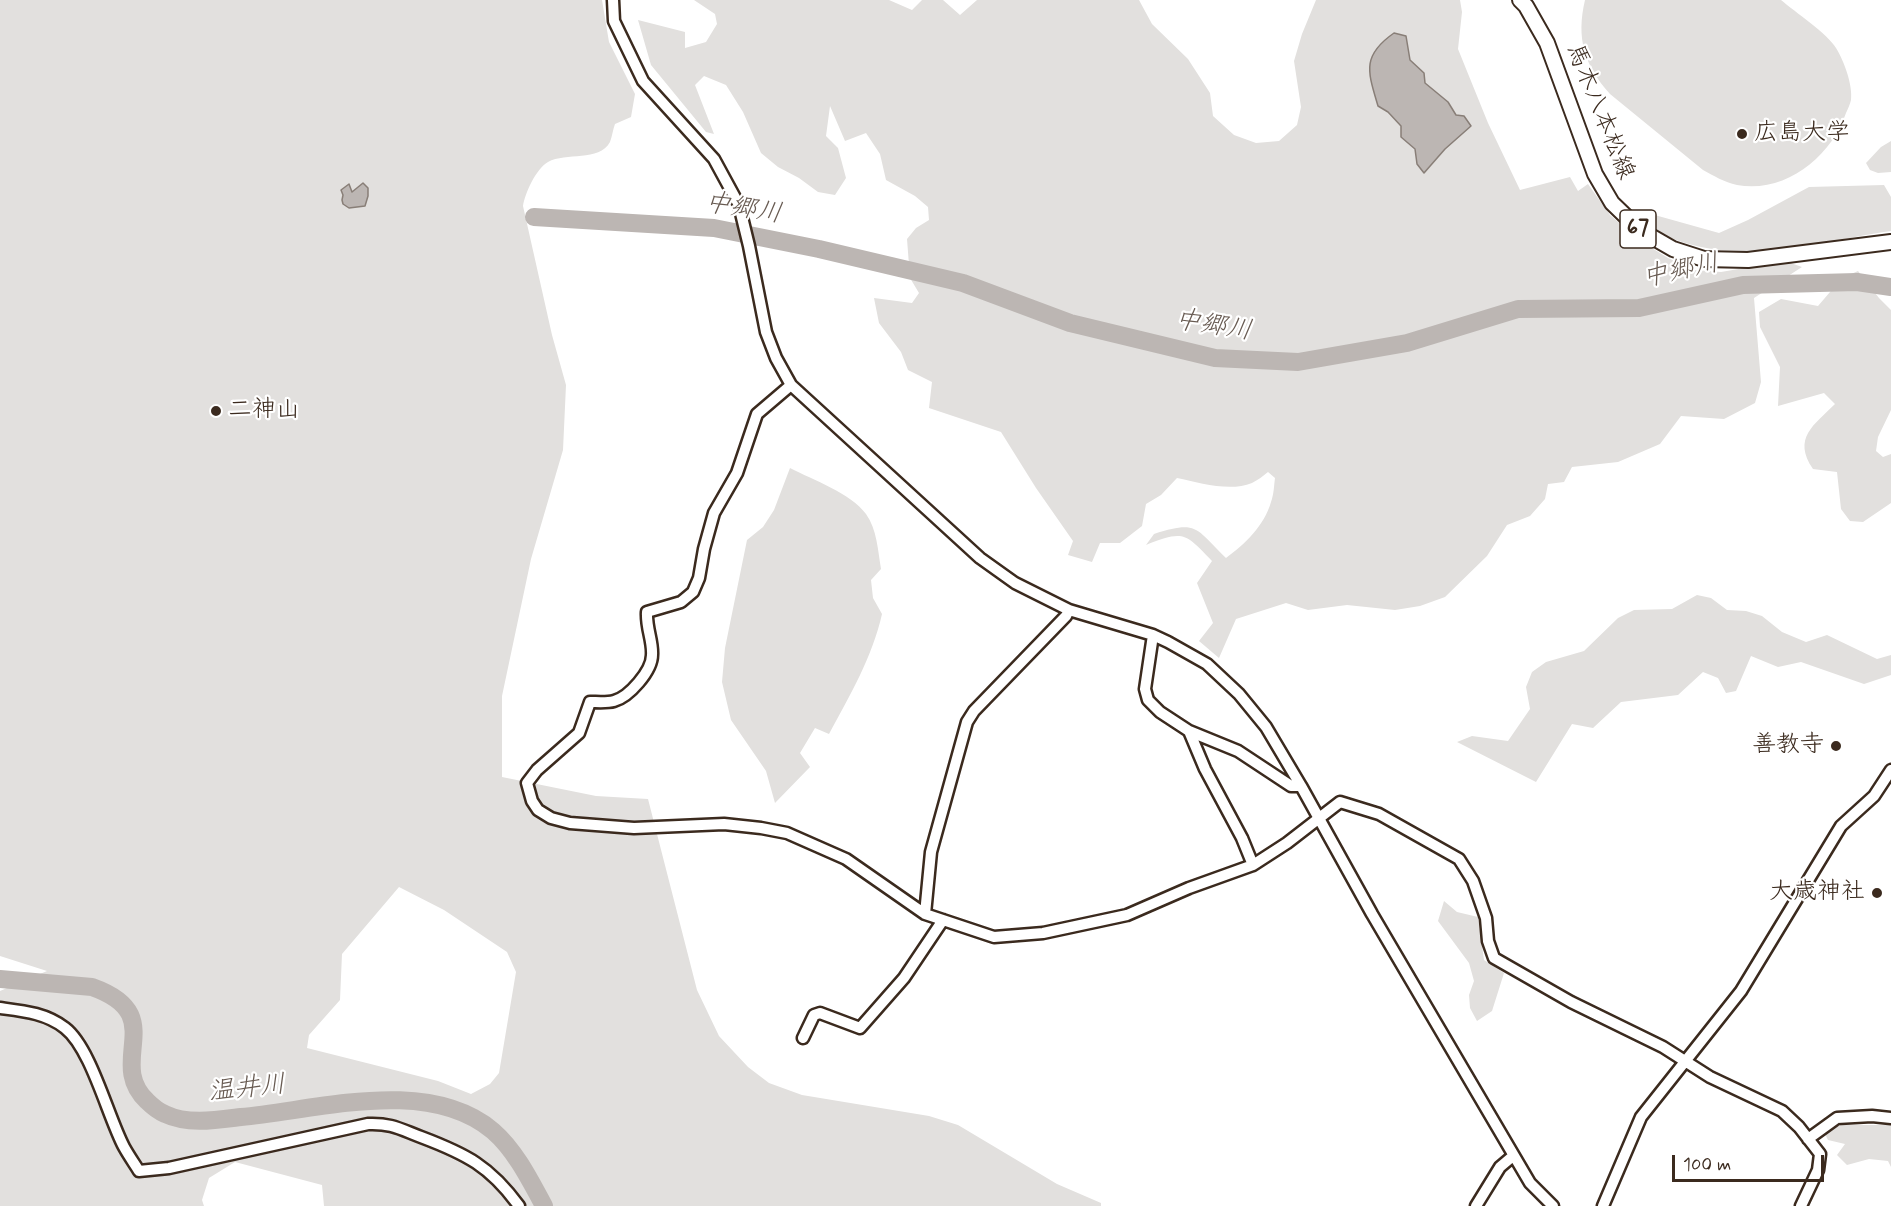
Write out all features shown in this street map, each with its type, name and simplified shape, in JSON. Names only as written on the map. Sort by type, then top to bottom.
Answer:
[{"type":"main road","name":"馬木八本松線","points":[[1520,0],[1526,6],[1547,43],[1595,174],[1612,203],[1640,230],[1673,249],[1704,259],[1748,260],[1891,242]]},
{"type":"street","points":[[613,0],[614,21],[643,81],[714,159],[739,205],[765,332],[791,385],[980,558],[1015,583],[1069,610],[1153,635],[1207,664],[1239,694],[1266,727],[1301,786],[1372,914],[1513,1156],[1530,1183],[1553,1206]]},
{"type":"street","points":[[791,385],[757,414],[737,473],[714,513],[699,578],[693,592],[681,602],[647,612],[646,625],[652,654],[650,665],[638,683],[624,696],[613,701],[590,702],[579,733],[537,770],[527,783],[532,801],[538,810],[551,818],[570,823],[634,828],[724,824],[787,833],[846,859],[925,914],[994,937],[1042,933],[1126,915],[1189,888],[1252,865],[1287,843],[1340,802],[1379,814],[1459,859],[1473,881],[1486,918],[1488,941],[1494,958],[1571,1002],[1686,1060],[1710,1077],[1782,1112],[1799,1127],[1820,1154],[1818,1170],[1801,1206]]},
{"type":"street","points":[[925,914],[931,852],[967,722],[974,711],[1066,616],[1069,610]]},
{"type":"street","points":[[1153,635],[1145,689],[1148,700],[1160,712],[1189,731],[1238,751],[1291,786],[1301,786]]},
{"type":"street","points":[[1189,731],[1205,769],[1242,838],[1252,865]]},
{"type":"street","points":[[1603,1206],[1641,1117],[1741,991],[1841,826],[1888,783],[1891,770]]},
{"type":"street","points":[[803,1038],[814,1015],[819,1013],[860,1028],[904,978],[942,920]]},
{"type":"street","points":[[0,1008],[31,1012],[49,1018],[67,1029],[78,1042],[90,1065],[124,1147],[139,1171],[169,1168],[368,1125],[386,1124],[455,1150],[478,1162],[495,1177],[519,1206]]},
{"type":"street","points":[[1808,1139],[1837,1119],[1872,1116],[1891,1118]]},
{"type":"street","points":[[1476,1206],[1500,1167],[1513,1156]]},
{"type":"shaded area","points":[[0,0],[602,0],[609,42],[635,94],[631,117],[615,124],[610,142],[598,152],[555,159],[544,165],[532,182],[523,206],[552,335],[566,385],[563,450],[531,559],[502,696],[502,777],[596,796],[648,799],[697,990],[719,1036],[748,1067],[769,1083],[802,1095],[929,1116],[958,1125],[1057,1184],[1101,1203],[1101,1206],[324,1206],[322,1185],[235,1162],[209,1178],[202,1200],[204,1206],[0,1206],[0,991],[47,971],[0,956]],"holes":[[[399,887],[444,910],[507,952],[516,972],[499,1073],[490,1084],[471,1094],[438,1081],[307,1048],[309,1035],[340,1000],[342,954]]]},
{"type":"shaded area","points":[[694,0],[889,0],[912,10],[922,0],[943,0],[960,15],[977,0],[1139,0],[1152,24],[1188,59],[1210,93],[1213,116],[1234,135],[1256,143],[1279,141],[1297,125],[1301,107],[1294,61],[1316,0],[1460,0],[1462,12],[1458,49],[1488,123],[1520,190],[1570,177],[1578,191],[1588,184],[1610,215],[1639,240],[1668,258],[1695,270],[1721,272],[1785,261],[1802,267],[1754,298],[1761,382],[1755,403],[1724,419],[1681,416],[1660,444],[1618,462],[1572,467],[1564,482],[1548,484],[1545,499],[1530,516],[1507,525],[1487,556],[1445,597],[1420,606],[1395,610],[1347,605],[1308,610],[1286,603],[1236,619],[1219,658],[1199,641],[1213,623],[1197,583],[1212,561],[1196,545],[1183,537],[1169,537],[1146,545],[1154,534],[1188,528],[1201,534],[1226,558],[1247,540],[1264,519],[1272,499],[1275,478],[1268,472],[1252,483],[1225,487],[1177,478],[1161,495],[1146,504],[1142,526],[1120,543],[1100,543],[1092,562],[1068,555],[1073,541],[1001,432],[929,408],[932,382],[908,370],[901,352],[879,323],[874,298],[912,303],[919,293],[910,278],[907,239],[916,228],[929,220],[928,207],[915,196],[886,180],[880,154],[866,133],[845,141],[830,106],[826,136],[838,148],[846,178],[835,195],[818,192],[799,178],[778,167],[761,153],[743,112],[726,85],[704,76],[695,85],[714,134],[706,132],[651,65],[638,20],[685,32],[685,48],[706,42],[717,24],[715,14]],"holes":[[[1406,36],[1410,60],[1424,73],[1425,83],[1448,102],[1456,116],[1445,149],[1424,172],[1417,164],[1415,149],[1401,137],[1401,126],[1388,112],[1378,106]]]},
{"type":"shaded area","points":[[1585,0],[1781,0],[1826,36],[1842,60],[1849,80],[1851,100],[1839,129],[1818,157],[1789,178],[1772,184],[1755,186],[1737,185],[1715,177],[1703,170],[1610,94],[1601,83],[1588,62],[1584,50],[1581,27]]},
{"type":"shaded area","points":[[1394,33],[1406,36],[1410,60],[1424,73],[1425,83],[1448,102],[1456,115],[1464,116],[1471,126],[1445,149],[1424,173],[1417,164],[1415,149],[1401,137],[1401,126],[1388,112],[1378,106],[1370,74],[1370,65],[1376,49]]},
{"type":"shaded area","points":[[1891,141],[1891,172],[1878,173],[1870,170],[1866,163],[1881,147]]},
{"type":"shaded area","points":[[363,183],[368,188],[365,206],[349,208],[343,204],[341,190],[349,184],[352,192]]},
{"type":"shaded area","points":[[1884,185],[1891,197],[1891,231],[1783,249],[1729,251],[1702,247],[1676,240],[1640,219],[1644,212],[1719,233],[1809,187]]},
{"type":"shaded area","points":[[1858,271],[1891,310],[1891,410],[1878,437],[1876,451],[1883,457],[1891,454],[1891,503],[1863,522],[1850,521],[1841,509],[1837,472],[1813,469],[1807,458],[1805,440],[1808,433],[1835,404],[1824,393],[1778,406],[1780,367],[1760,327],[1759,312],[1781,299],[1818,306],[1842,278]]},
{"type":"shaded area","points":[[790,468],[841,493],[859,506],[870,520],[875,533],[881,569],[871,580],[873,598],[882,614],[866,661],[829,734],[815,728],[800,753],[810,767],[775,803],[766,771],[731,720],[722,682],[725,648],[747,540],[763,527],[774,510]]},
{"type":"shaded area","points":[[1697,595],[1711,598],[1727,610],[1746,611],[1762,616],[1782,632],[1806,642],[1827,635],[1877,659],[1891,655],[1891,675],[1864,684],[1801,662],[1778,667],[1751,656],[1736,691],[1726,693],[1718,678],[1703,672],[1678,695],[1621,702],[1593,728],[1572,724],[1536,782],[1457,742],[1472,736],[1508,741],[1530,709],[1526,687],[1532,672],[1546,662],[1584,651],[1618,618],[1634,610],[1672,609]]},
{"type":"shaded area","points":[[1444,901],[1457,912],[1478,917],[1484,960],[1504,973],[1492,1011],[1477,1021],[1470,1008],[1469,995],[1474,981],[1469,963],[1438,921]]},
{"type":"shaded area","points":[[1841,1125],[1891,1125],[1891,1167],[1888,1161],[1869,1159],[1847,1165],[1837,1155],[1845,1144],[1828,1140],[1824,1132]]},
{"type":"waterway","name":"中郷川","points":[[534,217],[714,228],[819,249],[963,283],[1070,323],[1215,358],[1298,362],[1407,343],[1518,309],[1639,308],[1743,285],[1857,282],[1891,287]]},
{"type":"waterway","name":"温井川","points":[[0,979],[92,987],[115,998],[128,1011],[133,1025],[132,1070],[136,1086],[149,1103],[165,1114],[183,1120],[203,1121],[372,1101],[405,1101],[437,1105],[467,1114],[493,1131],[515,1156],[544,1206]]},
{"type":"place","name":"広島大学","points":[[1742,134]]},
{"type":"place","name":"二神山","points":[[216,411]]},
{"type":"place","name":"善教寺","points":[[1836,746]]},
{"type":"place","name":"大歳神社","points":[[1877,893]]}]
